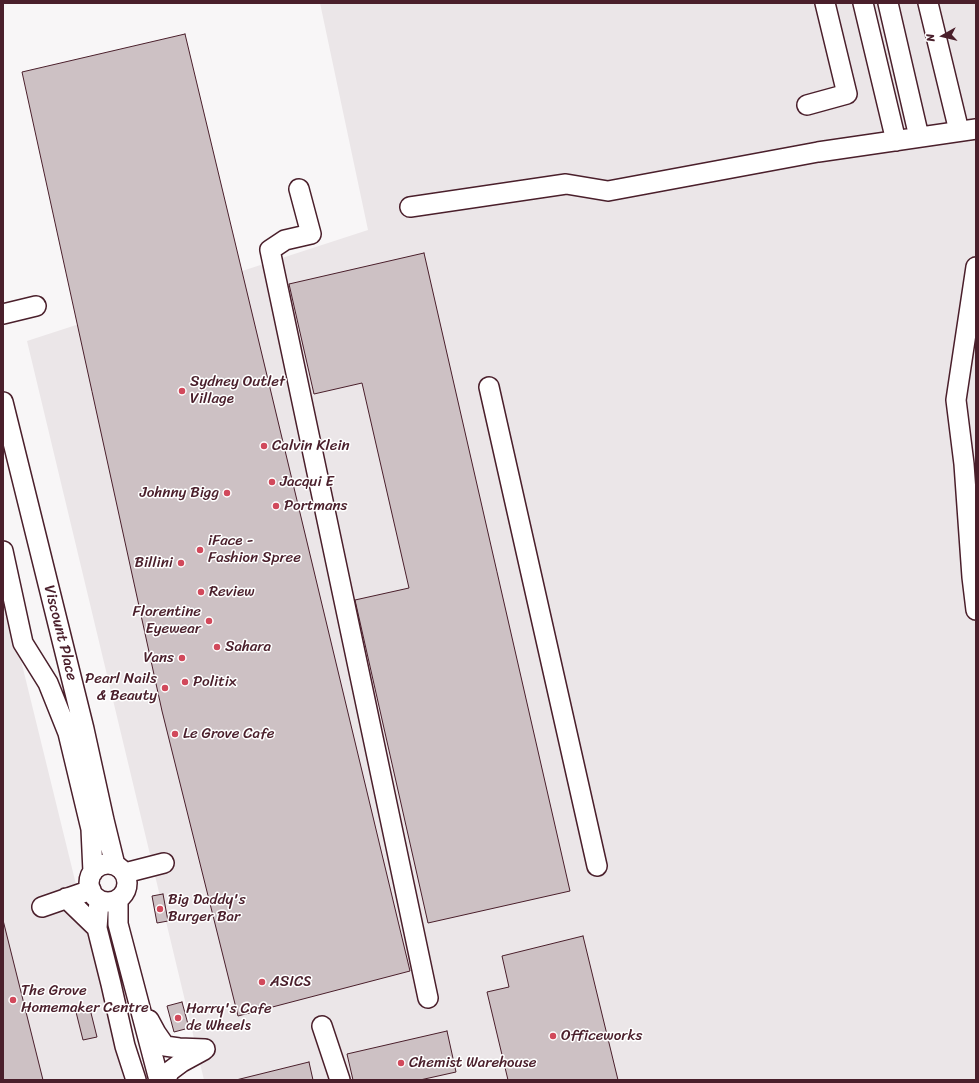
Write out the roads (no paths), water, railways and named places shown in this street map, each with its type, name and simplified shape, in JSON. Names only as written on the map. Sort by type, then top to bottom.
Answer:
[{"type":"street","points":[[807,105],[847,94],[825,3]]},
{"type":"street","points":[[863,3],[896,141]]},
{"type":"street","points":[[888,3],[919,137]]},
{"type":"street","points":[[410,207],[566,184],[608,191],[818,152],[968,130],[928,3]]},
{"type":"street","points":[[299,189],[311,234],[285,240],[270,250],[428,998]]},
{"type":"street","points":[[976,267],[956,400],[964,464],[972,577],[976,610]]},
{"type":"street","points":[[3,314],[36,306]]},
{"type":"street","points":[[490,387],[597,866]]},
{"type":"street","name":"Viscount Place","points":[[3,402],[120,869]]},
{"type":"street","name":"Viscount Place","points":[[3,551],[23,643],[48,683],[68,733],[91,830],[97,928],[124,1046],[136,1080]]},
{"type":"street","points":[[42,907],[94,887],[103,865],[120,869],[164,863]]},
{"type":"street","points":[[94,887],[105,902],[118,900],[126,891],[128,884],[127,878],[120,869]]},
{"type":"street","points":[[66,898],[97,928]]},
{"type":"street","points":[[118,900],[118,924],[159,1080]]},
{"type":"street","points":[[137,998],[156,1033],[165,1046],[205,1049],[182,1062],[170,1071],[165,1080]]},
{"type":"street","points":[[322,1026],[340,1080]]},
{"type":"place","name":"Sydney Outlet Village","points":[[182,391]]},
{"type":"place","name":"Calvin Klein","points":[[264,446]]},
{"type":"place","name":"Jacqui E","points":[[272,482]]},
{"type":"place","name":"Johnny Bigg","points":[[227,493]]},
{"type":"place","name":"Portmans","points":[[276,506]]},
{"type":"place","name":"iFace - Fashion Spree","points":[[200,550]]},
{"type":"place","name":"Billini","points":[[181,563]]},
{"type":"place","name":"Review","points":[[201,592]]},
{"type":"place","name":"Florentine Eyewear","points":[[209,621]]},
{"type":"place","name":"Sahara","points":[[217,647]]},
{"type":"place","name":"Vans","points":[[182,658]]},
{"type":"place","name":"Politix","points":[[185,682]]},
{"type":"place","name":"Pearl Nails & Beauty","points":[[165,688]]},
{"type":"place","name":"Le Grove Cafe","points":[[175,734]]},
{"type":"place","name":"Big Daddy's Burger Bar","points":[[160,909]]},
{"type":"place","name":"ASICS","points":[[262,982]]},
{"type":"place","name":"The Grove Homemaker Centre","points":[[13,1000]]},
{"type":"place","name":"Harry's Cafe de Wheels","points":[[178,1018]]},
{"type":"place","name":"Officeworks","points":[[553,1036]]},
{"type":"place","name":"Chemist Warehouse","points":[[401,1063]]}]
